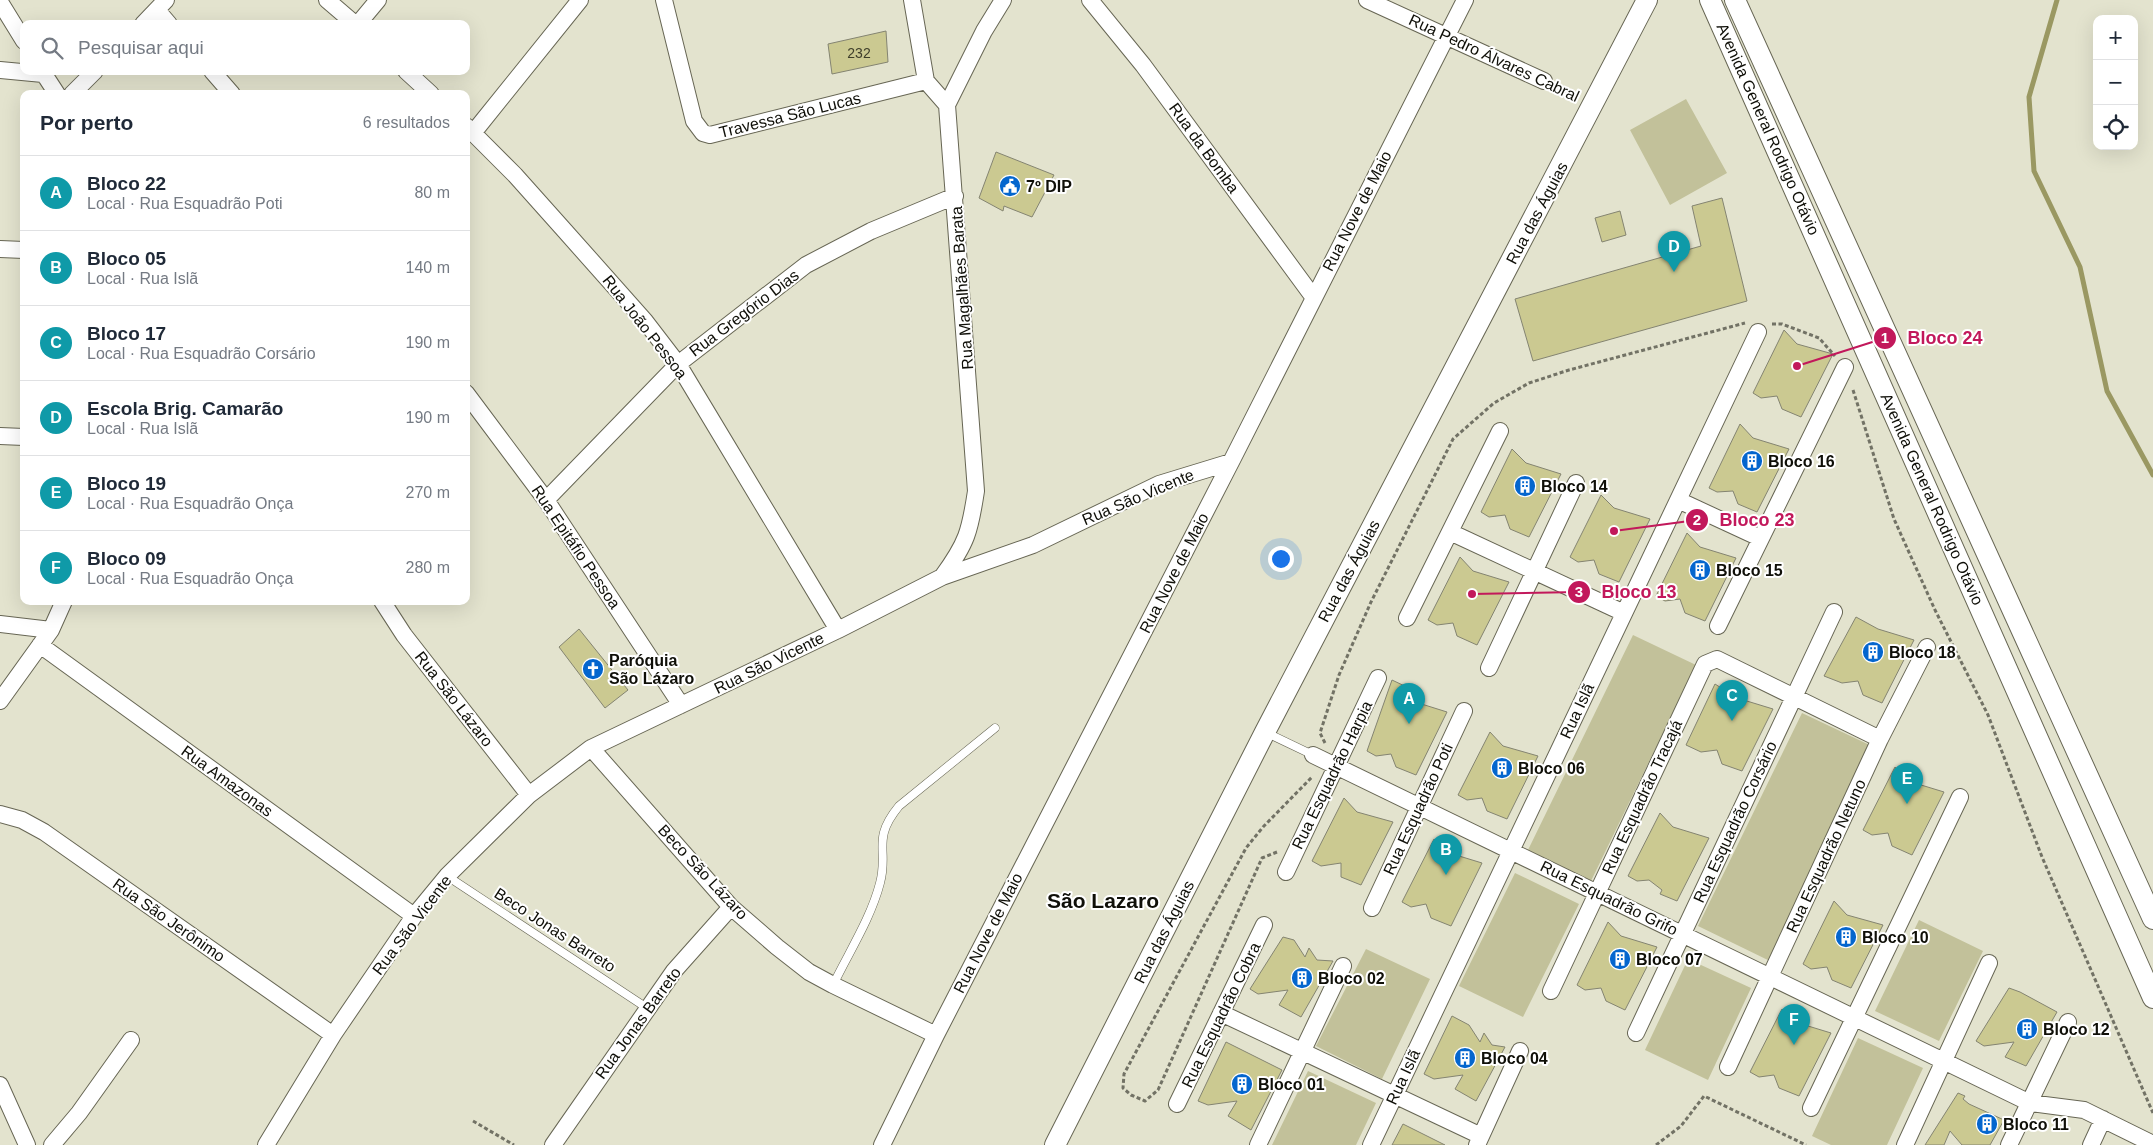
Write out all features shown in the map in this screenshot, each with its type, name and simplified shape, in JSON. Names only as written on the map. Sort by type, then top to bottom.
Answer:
[{"type":"street","points":[[327,0],[351,20]]},
{"type":"street","points":[[360,20],[378,0]]},
{"type":"street","points":[[470,129],[580,0]]},
{"type":"street","name":"Travessa São Lucas","points":[[664,0],[694,121],[703,133],[710,136],[926,81]]},
{"type":"street","points":[[912,0],[926,81],[947,106],[984,31],[1003,0]]},
{"type":"street","name":"Rua da Bomba","points":[[1090,0],[1143,65],[1314,298]]},
{"type":"street","name":"Rua Pedro Álvares Cabral","points":[[1367,0],[1544,81]]},
{"type":"street","name":"Rua Nove de Maio","points":[[882,1145],[936,1035],[1314,298],[1464,0]]},
{"type":"street","name":"Rua das Águias","points":[[1055,1145],[1265,732],[1594,105],[1647,0]]},
{"type":"street","name":"Avenida General Rodrigo Otávio","points":[[1710,0],[2153,998]]},
{"type":"street","name":"Avenida General Rodrigo Otávio","points":[[1735,0],[2153,919]]},
{"type":"street","points":[[0,2],[20,34]]},
{"type":"street","points":[[147,20],[162,5],[168,20]]},
{"type":"street","points":[[0,70],[20,71]]},
{"type":"street","points":[[43,75],[54,90]]},
{"type":"street","points":[[76,90],[91,75]]},
{"type":"street","points":[[215,75],[229,90]]},
{"type":"street","points":[[410,75],[427,90]]},
{"type":"street","points":[[1761,114],[1782,104]]},
{"type":"street","name":"Rua Magalhães Barata","points":[[942,577],[962,550],[970,528],[976,491],[947,106]]},
{"type":"street","name":"Rua João Pessoa","points":[[470,129],[565,230],[645,321],[678,364],[838,630]]},
{"type":"street","name":"Rua Gregório Dias","points":[[546,500],[678,364],[806,265],[870,231],[955,196]]},
{"type":"street","points":[[0,249],[20,250]]},
{"type":"street","name":"Rua Islã","points":[[1371,1145],[1758,332]]},
{"type":"street","points":[[1718,626],[1845,367]]},
{"type":"street","name":"Rua Epitáfio Pessoa","points":[[470,398],[546,500],[681,705]]},
{"type":"street","points":[[1407,618],[1500,431]]},
{"type":"street","points":[[0,436],[20,437]]},
{"type":"street","name":"Rua São Vicente","points":[[266,1145],[333,1035],[414,916],[447,876],[529,795],[591,748],[838,630],[942,577],[1033,544],[1159,484],[1189,473],[1230,462]]},
{"type":"street","points":[[1489,668],[1576,483]]},
{"type":"street","points":[[1678,500],[1760,538]]},
{"type":"street","points":[[1450,532],[1624,613]]},
{"type":"street","points":[[1982,613],[2009,602]]},
{"type":"street","points":[[0,700],[51,630],[62,605]]},
{"type":"street","name":"Rua São Lázaro","points":[[385,605],[404,635],[529,795]]},
{"type":"street","name":"Rua Esquadrão Corsário","points":[[1636,1033],[1834,612]]},
{"type":"street","points":[[0,624],[51,630]]},
{"type":"street","name":"Rua Amazonas","points":[[40,645],[414,916]]},
{"type":"street","name":"Rua Esquadrão Netuno","points":[[1728,1067],[1880,740],[1927,647]]},
{"type":"street","name":"Rua Esquadrão Tracajá","points":[[1551,991],[1705,664],[1710,660],[1717,659],[1794,699]]},
{"type":"street","name":"Rua Esquadrão Harpia","points":[[1286,872],[1378,678]]},
{"type":"street","points":[[1794,699],[1880,740]]},
{"type":"street","name":"Rua Esquadrão Poti","points":[[1372,908],[1464,711]]},
{"type":"street","name":"Beco São Lázaro","points":[[591,748],[731,907],[777,947],[809,972],[936,1035]]},
{"type":"street","name":"Rua Esquadrão Grifo","points":[[1313,755],[1944,1060],[2030,1104],[2084,1110],[2153,1144]]},
{"type":"street","points":[[1811,1108],[1960,797]]},
{"type":"street","name":"Rua São Jerônimo","points":[[0,814],[22,820],[44,832],[333,1035]]},
{"type":"street","name":"Rua Jonas Barreto","points":[[553,1145],[647,1008],[704,936],[731,907]]},
{"type":"street","name":"Rua Esquadrão Cobra","points":[[1177,1104],[1264,925]]},
{"type":"street","points":[[1905,1145],[1988,963]]},
{"type":"street","points":[[1258,1145],[1343,966]]},
{"type":"street","points":[[1221,1013],[1394,1095],[1479,1140],[1520,1051]]},
{"type":"street","points":[[2009,1145],[2068,1022]]},
{"type":"street","points":[[52,1145],[79,1113],[132,1040]]},
{"type":"street","points":[[0,1086],[27,1145]]},
{"type":"street","points":[[2091,1145],[2103,1119]]},
{"type":"lane","points":[[833,985],[880,882],[883,831],[892,815],[899,806],[995,728]]},
{"type":"lane","points":[[1265,732],[1313,755]]},
{"type":"lane","name":"Beco Jonas Barreto","points":[[447,876],[647,1008]]},
{"type":"path","name":"Rua Pedro Álvares Cabral","points":[[1544,81],[1594,105]]},
{"type":"path","points":[[1656,1145],[1681,1126],[1704,1096],[1806,1145]]},
{"type":"path","points":[[473,1121],[514,1145]]},
{"type":"green space","points":[[1686,99],[1727,173],[1670,205],[1630,130]]},
{"type":"green space","points":[[1633,635],[1696,665],[1591,881],[1528,850]]},
{"type":"green space","points":[[1802,713],[1878,749],[1774,963],[1698,926]]},
{"type":"green space","points":[[1515,873],[1579,904],[1523,1017],[1459,986]]},
{"type":"green space","points":[[1919,920],[1983,951],[1939,1041],[1875,1011]]},
{"type":"green space","points":[[1366,949],[1430,979],[1382,1079],[1316,1046]]},
{"type":"green space","points":[[1688,959],[1751,988],[1708,1080],[1645,1050]]},
{"type":"green space","points":[[1858,1038],[1923,1068],[1887,1145],[1831,1145],[1812,1136]]},
{"type":"green space","points":[[1308,1071],[1376,1103],[1356,1145],[1272,1145]]},
{"type":"building","points":[[886,31],[888,62],[832,74],[828,44]]},
{"type":"building","name":"7º DIP","points":[[996,152],[1054,175],[1032,217],[1004,206],[1003,211],[979,198]]},
{"type":"building","points":[[1722,198],[1747,301],[1533,361],[1515,299],[1701,246],[1692,206]]},
{"type":"building","points":[[1620,211],[1626,235],[1602,242],[1595,218]]},
{"type":"building","points":[[1784,330],[1797,344],[1833,354],[1801,417],[1782,409],[1777,396],[1761,398],[1753,393]]},
{"type":"building","name":"Bloco 16","points":[[1740,424],[1753,438],[1789,449],[1757,512],[1738,504],[1733,491],[1717,492],[1709,488]]},
{"type":"building","name":"Bloco 14","points":[[1512,449],[1526,463],[1561,474],[1529,537],[1510,529],[1505,515],[1489,517],[1481,512]]},
{"type":"building","points":[[1601,495],[1614,508],[1650,519],[1619,582],[1599,574],[1594,560],[1578,562],[1570,557]]},
{"type":"building","name":"Bloco 15","points":[[1687,533],[1700,547],[1736,558],[1705,621],[1685,613],[1680,599],[1665,601],[1656,596]]},
{"type":"building","points":[[1460,557],[1473,571],[1509,582],[1477,645],[1457,636],[1453,623],[1437,625],[1428,620]]},
{"type":"building","name":"Bloco 18","points":[[1856,617],[1878,629],[1914,640],[1882,703],[1863,695],[1858,681],[1842,683],[1824,676]]},
{"type":"building","name":"Paróquia São Lázaro","points":[[579,629],[628,690],[605,708],[559,647]]},
{"type":"building","points":[[1392,680],[1411,689],[1412,701],[1447,712],[1416,775],[1396,767],[1391,754],[1376,756],[1367,751]]},
{"type":"building","points":[[1715,684],[1737,698],[1773,709],[1742,771],[1722,764],[1717,750],[1701,752],[1686,745]]},
{"type":"building","name":"Bloco 06","points":[[1490,732],[1503,746],[1538,756],[1507,819],[1487,811],[1482,798],[1467,800],[1458,795]]},
{"type":"building","points":[[1895,767],[1908,781],[1944,792],[1912,855],[1892,846],[1888,833],[1872,835],[1863,830]]},
{"type":"building","points":[[1344,798],[1357,812],[1393,822],[1361,885],[1341,877],[1341,863],[1321,866],[1312,861]]},
{"type":"building","points":[[1660,813],[1673,827],[1709,838],[1677,901],[1660,894],[1662,890],[1649,880],[1637,881],[1628,876]]},
{"type":"building","points":[[1434,839],[1446,852],[1482,863],[1451,926],[1431,918],[1426,904],[1411,907],[1402,902]]},
{"type":"building","name":"Bloco 10","points":[[1834,901],[1847,915],[1883,925],[1851,988],[1832,980],[1827,967],[1811,969],[1803,964]]},
{"type":"building","name":"Bloco 07","points":[[1608,922],[1621,936],[1657,947],[1625,1010],[1606,1001],[1601,988],[1585,990],[1577,985]]},
{"type":"building","name":"Bloco 02","points":[[1283,937],[1294,940],[1305,957],[1309,948],[1317,960],[1333,961],[1301,1017],[1279,1005],[1288,990],[1258,994],[1250,989]]},
{"type":"building","name":"Bloco 12","points":[[2009,988],[2057,1012],[2026,1066],[2005,1057],[2014,1042],[1984,1046],[1976,1041]]},
{"type":"building","points":[[1782,1009],[1795,1022],[1831,1033],[1799,1096],[1779,1088],[1774,1075],[1759,1077],[1750,1072]]},
{"type":"building","name":"Bloco 04","points":[[1452,1016],[1469,1025],[1480,1042],[1484,1033],[1492,1045],[1505,1047],[1476,1101],[1455,1089],[1463,1075],[1434,1079],[1424,1074]]},
{"type":"building","name":"Bloco 01","points":[[1226,1042],[1282,1070],[1251,1130],[1228,1116],[1237,1101],[1208,1105],[1198,1101]]},
{"type":"building","name":"Bloco 11","points":[[1958,1093],[1965,1096],[1963,1099],[1969,1104],[2004,1120],[1990,1145],[1962,1145],[1950,1131],[1944,1145],[1925,1145]]},
{"type":"building","points":[[1403,1124],[1445,1145],[1392,1145]]},
{"type":"waterway","points":[[2057,0],[2029,97],[2034,171],[2080,267],[2107,391],[2153,475]]},
{"type":"place","name":"7º DIP","points":[[1010,186]]},
{"type":"place","name":"Escola Brig. Camarão","points":[[1674,272]]},
{"type":"place","name":"Bloco 24","points":[[1797,366]]},
{"type":"place","name":"Bloco 16","points":[[1752,461]]},
{"type":"place","name":"Bloco 14","points":[[1525,486]]},
{"type":"place","name":"Bloco 23","points":[[1614,531]]},
{"type":"place","name":"Bloco 15","points":[[1700,570]]},
{"type":"place","name":"Bloco 13","points":[[1472,594]]},
{"type":"place","name":"Bloco 18","points":[[1873,652]]},
{"type":"place","name":"Paróquia São Lázaro","points":[[593,669]]},
{"type":"place","name":"Bloco 17","points":[[1732,721]]},
{"type":"place","name":"Bloco 22","points":[[1409,724]]},
{"type":"place","name":"Bloco 06","points":[[1502,768]]},
{"type":"place","name":"Bloco 19","points":[[1907,804]]},
{"type":"place","name":"Bloco 05","points":[[1446,875]]},
{"type":"place","name":"Bloco 10","points":[[1846,937]]},
{"type":"place","name":"Bloco 07","points":[[1620,959]]},
{"type":"place","name":"Bloco 02","points":[[1302,978]]},
{"type":"place","name":"Bloco 12","points":[[2027,1029]]},
{"type":"place","name":"Bloco 09","points":[[1794,1045]]},
{"type":"place","name":"Bloco 04","points":[[1465,1058]]},
{"type":"place","name":"Bloco 01","points":[[1242,1084]]},
{"type":"place","name":"Bloco 11","points":[[1987,1124]]},
{"type":"district","name":"São Lazaro","points":[[1103,900]]}]
